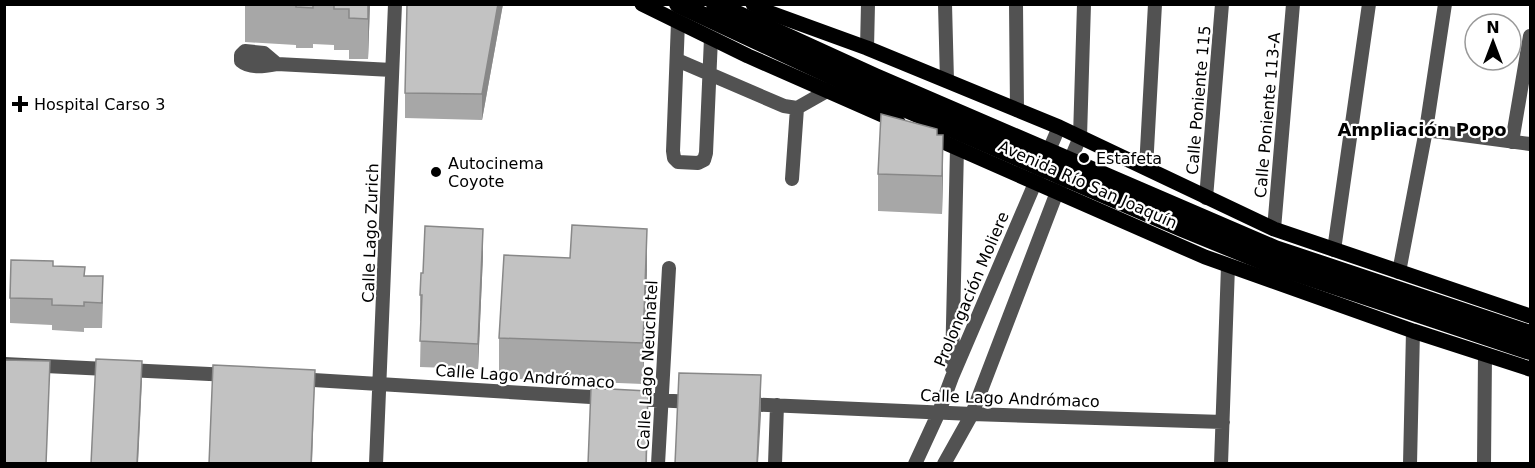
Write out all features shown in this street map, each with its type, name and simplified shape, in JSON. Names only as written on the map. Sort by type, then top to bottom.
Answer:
[{"type":"highway","name":"Avenida Río San Joaquín","points":[[715,4],[871,84]]},
{"type":"highway","name":"Avenida Río San Joaquín","points":[[678,13],[871,84],[1272,256],[1523,348]]},
{"type":"highway","name":"Avenida Río San Joaquín","points":[[1272,256],[1499,322],[1530,334]]},
{"type":"highway","points":[[1499,322],[1530,327]]},
{"type":"highway","points":[[1523,348],[1530,358]]},
{"type":"main road","name":"Avenida Río San Joaquín","points":[[642,4],[678,13],[711,38],[1204,257],[1413,331],[1530,369]]},
{"type":"main road","points":[[753,4],[768,12],[867,48],[1080,137],[1274,229],[1530,316]]},
{"type":"main road","points":[[1204,257],[1205,241],[1210,229],[1227,208]]},
{"type":"street","name":"Calle Lago Zurich","points":[[376,464],[395,4]]},
{"type":"street","points":[[867,48],[868,4]]},
{"type":"street","points":[[945,4],[946,81]]},
{"type":"street","points":[[1016,4],[1017,110]]},
{"type":"street","points":[[945,463],[972,414],[1080,137],[1084,4]]},
{"type":"street","points":[[1146,168],[1155,4]]},
{"type":"street","name":"Calle Poniente 115","points":[[1206,198],[1222,4]]},
{"type":"street","name":"Calle Poniente 113-A","points":[[1274,229],[1293,4]]},
{"type":"street","points":[[1334,249],[1369,4]]},
{"type":"street","points":[[1399,272],[1426,130],[1446,4]]},
{"type":"street","points":[[678,13],[673,152],[678,162],[698,163],[704,160],[706,153],[711,38]]},
{"type":"street","points":[[1512,142],[1530,36]]},
{"type":"street","points":[[676,60],[784,106],[797,108],[827,91]]},
{"type":"street","points":[[277,64],[392,70]]},
{"type":"street","points":[[792,179],[797,108]]},
{"type":"street","name":"Prolongación Moliere","points":[[915,464],[1059,128]]},
{"type":"street","points":[[1426,130],[1530,144]]},
{"type":"street","points":[[952,377],[957,148]]},
{"type":"street","points":[[1221,464],[1228,266]]},
{"type":"street","name":"Calle Lago Neuchatel","points":[[658,464],[669,268]]},
{"type":"street","points":[[1410,464],[1413,331]]},
{"type":"street","points":[[1484,464],[1485,355]]},
{"type":"street","points":[[4,364],[240,376]]},
{"type":"street","name":"Calle Lago Andrómaco","points":[[286,378],[707,403]]},
{"type":"street","name":"Calle Lago Andrómaco","points":[[730,404],[1223,422]]},
{"type":"street","points":[[775,464],[777,405]]},
{"type":"building","points":[[296,4],[313,4],[313,8],[296,7]]},
{"type":"building","points":[[334,4],[368,4],[368,19],[349,18],[349,9],[334,9]]},
{"type":"building","points":[[407,4],[498,4],[482,94],[405,93]]},
{"type":"building","points":[[881,114],[937,129],[937,135],[943,135],[942,176],[878,174]]},
{"type":"building","points":[[572,225],[647,229],[643,343],[499,338],[504,255],[570,258]]},
{"type":"building","points":[[425,226],[483,229],[478,344],[420,341],[422,295],[420,295]]},
{"type":"building","points":[[11,260],[53,261],[53,266],[85,267],[84,276],[103,276],[102,303],[84,302],[84,306],[52,305],[52,299],[10,298]]},
{"type":"building","points":[[96,359],[142,361],[137,464],[91,464]]},
{"type":"building","points":[[4,360],[50,361],[46,464],[4,464]]},
{"type":"building","points":[[213,365],[315,370],[311,464],[209,464]]},
{"type":"building","points":[[679,373],[761,375],[757,464],[675,464]]},
{"type":"building","points":[[591,388],[648,391],[646,464],[588,464]]},
{"type":"place","name":"Hospital Carso 3","points":[[20,104]]},
{"type":"place","name":"Estafeta","points":[[1084,158]]},
{"type":"place","name":"Autocinema Coyote","points":[[436,172]]},
{"type":"district","name":"Ampliación Popo","points":[[1422,130]]}]
